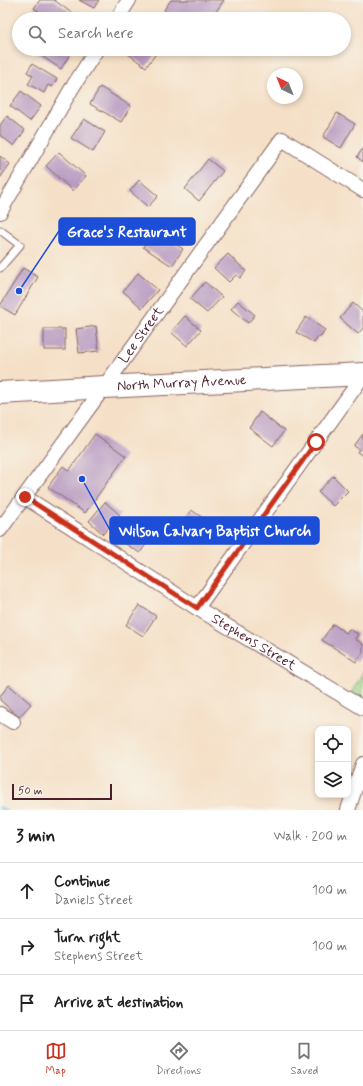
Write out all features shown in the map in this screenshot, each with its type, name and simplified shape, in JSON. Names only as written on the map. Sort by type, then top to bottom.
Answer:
[{"type":"main road","name":"North Murray Avenue","points":[[0,393],[363,375]]},
{"type":"street","points":[[121,12],[129,0]]},
{"type":"street","points":[[0,212],[72,88],[93,56]]},
{"type":"street","name":"Lee Street","points":[[0,530],[282,138],[363,190]]},
{"type":"street","points":[[197,608],[363,375]]},
{"type":"street","name":"Stephens Street","points":[[25,497],[197,608],[363,708]]},
{"type":"street","points":[[0,714],[13,722]]},
{"type":"street","points":[[348,810],[363,764]]},
{"type":"lane","points":[[0,230],[20,244],[0,268]]},
{"type":"green space","points":[[363,672],[363,700],[351,693]]},
{"type":"building","points":[[40,0],[54,0],[70,12],[39,12],[34,8]]},
{"type":"building","points":[[79,0],[99,0],[94,8]]},
{"type":"building","points":[[171,0],[224,0],[216,12],[167,12],[164,10]]},
{"type":"building","points":[[42,56],[69,56],[61,69]]},
{"type":"building","points":[[131,56],[154,56],[146,67]]},
{"type":"building","points":[[32,64],[57,79],[52,87],[48,85],[44,93],[28,84],[33,76],[27,72]]},
{"type":"building","points":[[100,87],[131,106],[121,122],[90,104]]},
{"type":"building","points":[[21,91],[41,106],[30,121],[10,106]]},
{"type":"building","points":[[337,113],[355,124],[341,148],[323,137]]},
{"type":"building","points":[[7,116],[25,130],[14,146],[0,135],[0,125]]},
{"type":"building","points":[[84,119],[105,132],[93,152],[71,138]]},
{"type":"building","points":[[363,148],[363,162],[357,157]]},
{"type":"building","points":[[59,152],[86,176],[73,191],[46,166]]},
{"type":"building","points":[[0,156],[10,164],[0,178]]},
{"type":"building","points":[[208,159],[223,171],[199,201],[185,189]]},
{"type":"building","points":[[139,180],[158,196],[148,207],[130,191]]},
{"type":"building","points":[[148,225],[183,249],[172,266],[143,247],[147,240],[140,235]]},
{"type":"building","points":[[228,254],[246,271],[240,278],[236,275],[229,282],[214,268]]},
{"type":"building","points":[[23,268],[38,277],[15,315],[0,306]]},
{"type":"building","points":[[138,273],[158,290],[142,308],[123,291]]},
{"type":"building","points":[[205,282],[222,297],[207,313],[190,299]]},
{"type":"building","points":[[238,301],[255,315],[248,323],[231,309]]},
{"type":"building","points":[[353,303],[363,312],[363,328],[358,334],[340,318]]},
{"type":"building","points":[[185,316],[201,330],[187,346],[171,332]]},
{"type":"building","points":[[306,317],[325,330],[321,337],[319,336],[314,343],[296,332]]},
{"type":"building","points":[[96,326],[99,351],[79,353],[76,329]]},
{"type":"building","points":[[44,329],[65,329],[65,350],[44,350]]},
{"type":"building","points":[[260,412],[284,431],[273,446],[249,428]]},
{"type":"building","points":[[95,434],[126,456],[85,513],[48,487],[63,466],[69,471]]},
{"type":"building","points":[[363,434],[363,456],[357,452],[359,449],[354,446]]},
{"type":"building","points":[[333,476],[348,491],[333,506],[318,492]]},
{"type":"building","points":[[105,502],[120,515],[103,534],[89,521]]},
{"type":"building","points":[[191,510],[216,526],[209,538],[183,522]]},
{"type":"building","points":[[133,518],[154,532],[140,553],[119,540]]},
{"type":"building","points":[[139,605],[156,616],[143,636],[126,625]]},
{"type":"building","points":[[333,624],[346,633],[349,629],[358,634],[355,639],[363,644],[363,652],[356,662],[322,640]]},
{"type":"building","points":[[9,685],[31,704],[19,717],[0,700],[0,696]]},
{"type":"waterway","points":[[0,808],[5,810]]},
{"type":"place","name":"Grace's Restaurant","points":[[19,291]]},
{"type":"place","name":"Wilson Calvary Baptist Church","points":[[82,479]]},
{"type":"route","points":[[25,497],[197,608],[316,442]]}]
